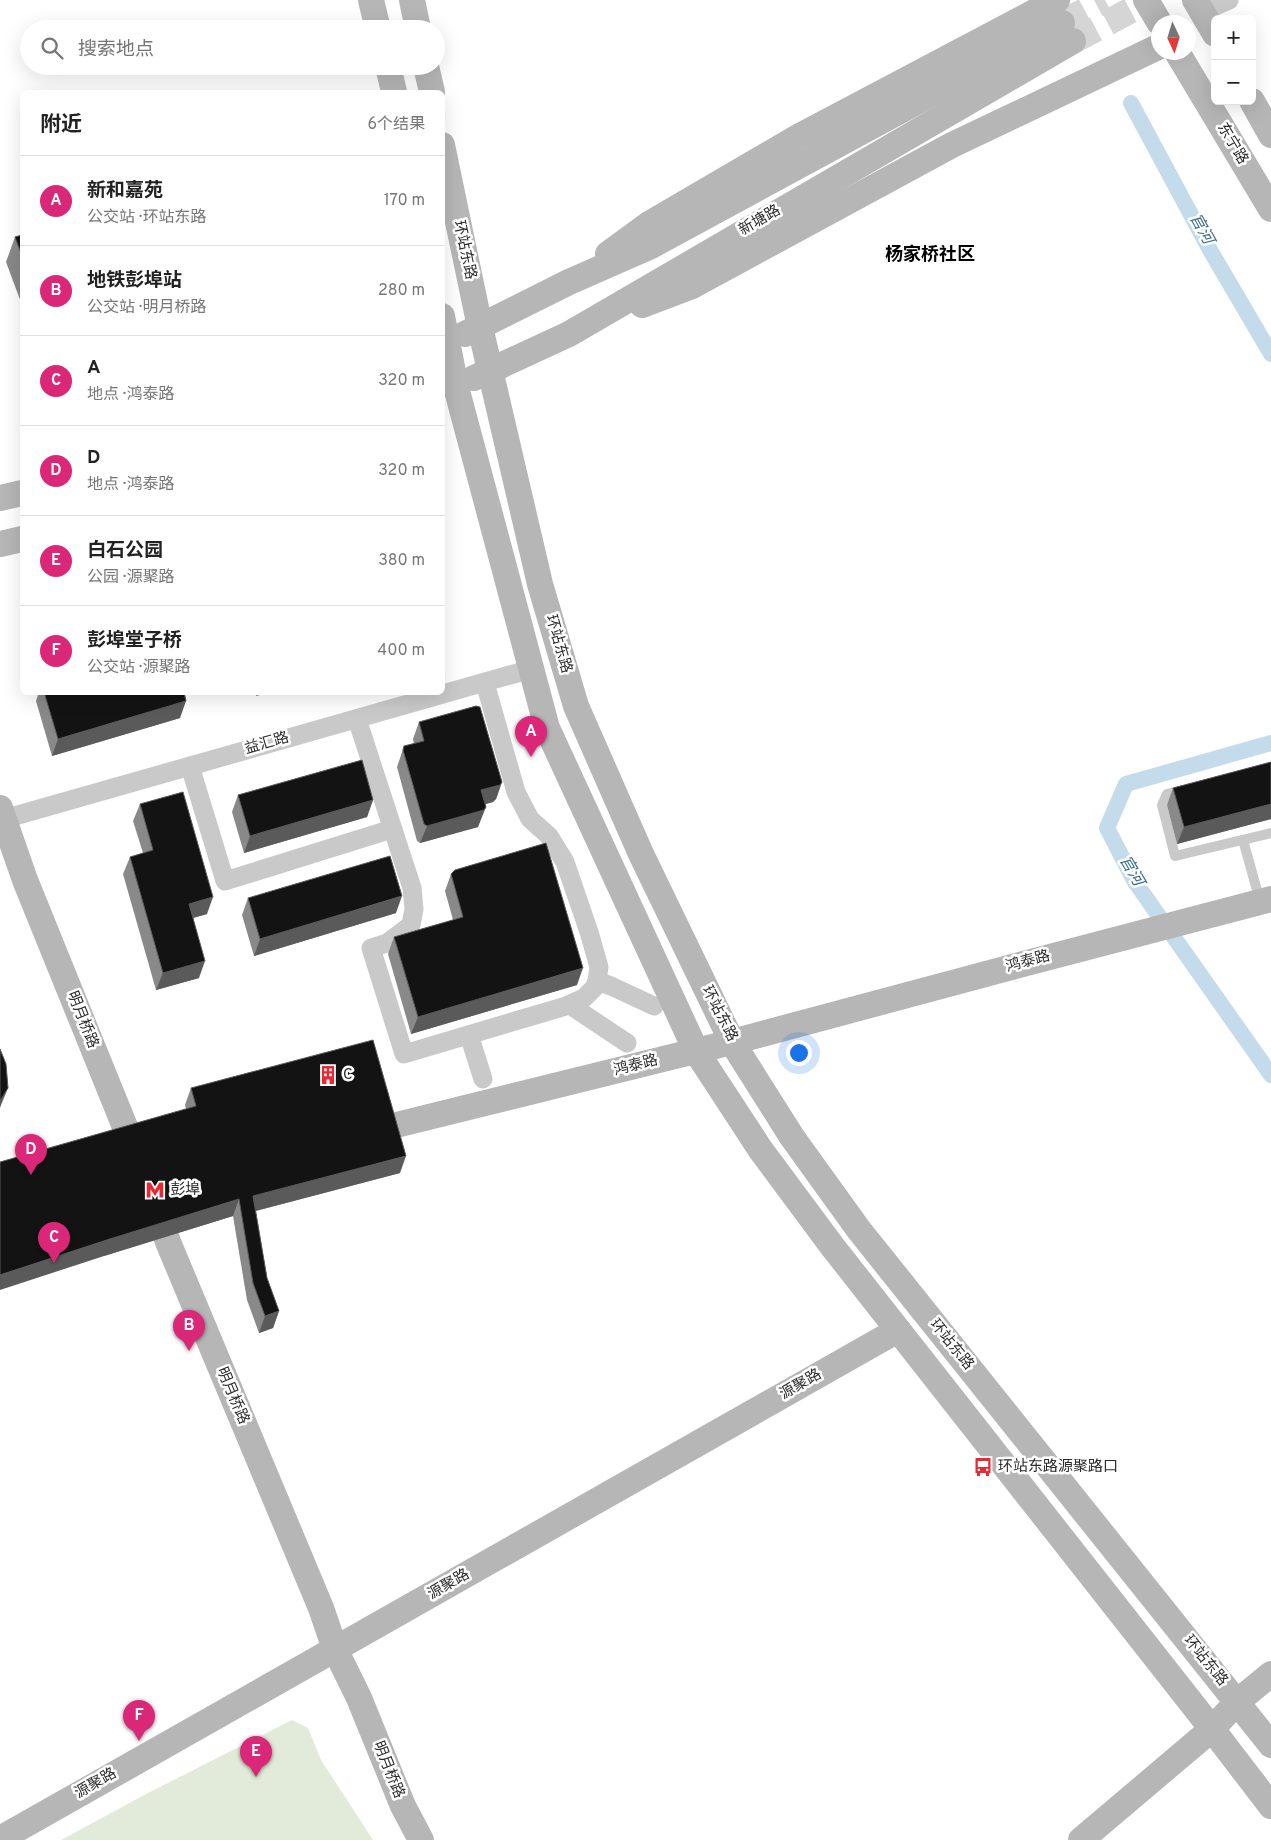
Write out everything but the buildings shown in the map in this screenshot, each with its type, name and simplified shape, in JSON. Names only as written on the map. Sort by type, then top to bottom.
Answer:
[{"type":"main road","points":[[371,0],[376,20]]},
{"type":"main road","points":[[412,0],[416,20]]},
{"type":"main road","points":[[1146,0],[1156,15]]},
{"type":"main road","name":"新塘路","points":[[445,343],[569,282],[651,246],[1064,21]]},
{"type":"main road","name":"新塘路","points":[[449,390],[569,334],[1064,21]]},
{"type":"main road","points":[[569,334],[692,286],[952,145],[1151,50]]},
{"type":"main road","name":"东宁路","points":[[1183,60],[1271,209]]},
{"type":"main road","points":[[390,75],[394,90]]},
{"type":"main road","points":[[428,75],[432,90]]},
{"type":"main road","points":[[1254,105],[1271,135]]},
{"type":"main road","name":"环站东路","points":[[445,159],[480,327],[540,584],[576,706],[641,854],[732,1042],[792,1137],[859,1230],[1271,1745]]},
{"type":"main road","points":[[445,343],[449,390],[547,728],[696,1051],[760,1149],[832,1246],[1271,1806]]},
{"type":"main road","points":[[0,498],[20,493]]},
{"type":"main road","points":[[0,544],[20,539]]},
{"type":"main road","name":"明月桥路","points":[[1,812],[25,880],[148,1186],[168,1242],[321,1608],[335,1649],[359,1698],[403,1806],[421,1840]]},
{"type":"main road","name":"鸿泰路","points":[[338,1139],[732,1042],[1266,900]]},
{"type":"main road","name":"源聚路","points":[[0,1839],[898,1330]]},
{"type":"main road","points":[[1081,1840],[1212,1729],[1237,1702],[1271,1674]]},
{"type":"street","points":[[1203,14],[1229,0]]},
{"type":"street","name":"益汇路","points":[[445,694],[531,669]]},
{"type":"street","points":[[357,719],[412,888],[414,909],[411,925],[387,943],[370,948],[404,1054],[570,1005],[584,998],[594,988],[597,981],[598,966],[594,949],[566,862],[549,836],[530,819],[516,792],[485,682]]},
{"type":"street","name":"益汇路","points":[[1,812],[190,766],[440,695]]},
{"type":"street","points":[[190,766],[225,881],[392,829]]},
{"type":"street","points":[[597,981],[654,1006]]},
{"type":"street","points":[[570,1005],[627,1043]]},
{"type":"street","points":[[469,1035],[483,1079]]},
{"type":"lane","points":[[1195,786],[1166,794],[1162,805],[1175,856],[1271,833]]},
{"type":"lane","points":[[1243,840],[1266,900]]},
{"type":"green space","points":[[292,1720],[308,1728],[321,1760],[373,1840],[61,1840],[148,1793]]},
{"type":"waterway","name":"官河","points":[[1131,103],[1210,250],[1271,354]]},
{"type":"waterway","name":"官河","points":[[1271,743],[1126,784],[1107,828],[1135,882],[1271,1075]]},
{"type":"tunnel","points":[[1062,23],[1105,0]]},
{"type":"tunnel","points":[[1073,41],[1150,0]]},
{"type":"place","name":"新和嘉苑","points":[[531,757]]},
{"type":"place","name":"C","points":[[328,1075]]},
{"type":"place","name":"D","points":[[31,1175]]},
{"type":"place","name":"彭埠","points":[[155,1190]]},
{"type":"place","name":"A","points":[[54,1263]]},
{"type":"place","name":"地铁彭埠站","points":[[189,1351]]},
{"type":"place","name":"环站东路源聚路口","points":[[983,1467]]},
{"type":"place","name":"彭埠堂子桥","points":[[139,1741]]},
{"type":"place","name":"白石公园","points":[[256,1777]]},
{"type":"district","name":"杨家桥社区","points":[[930,255]]}]
